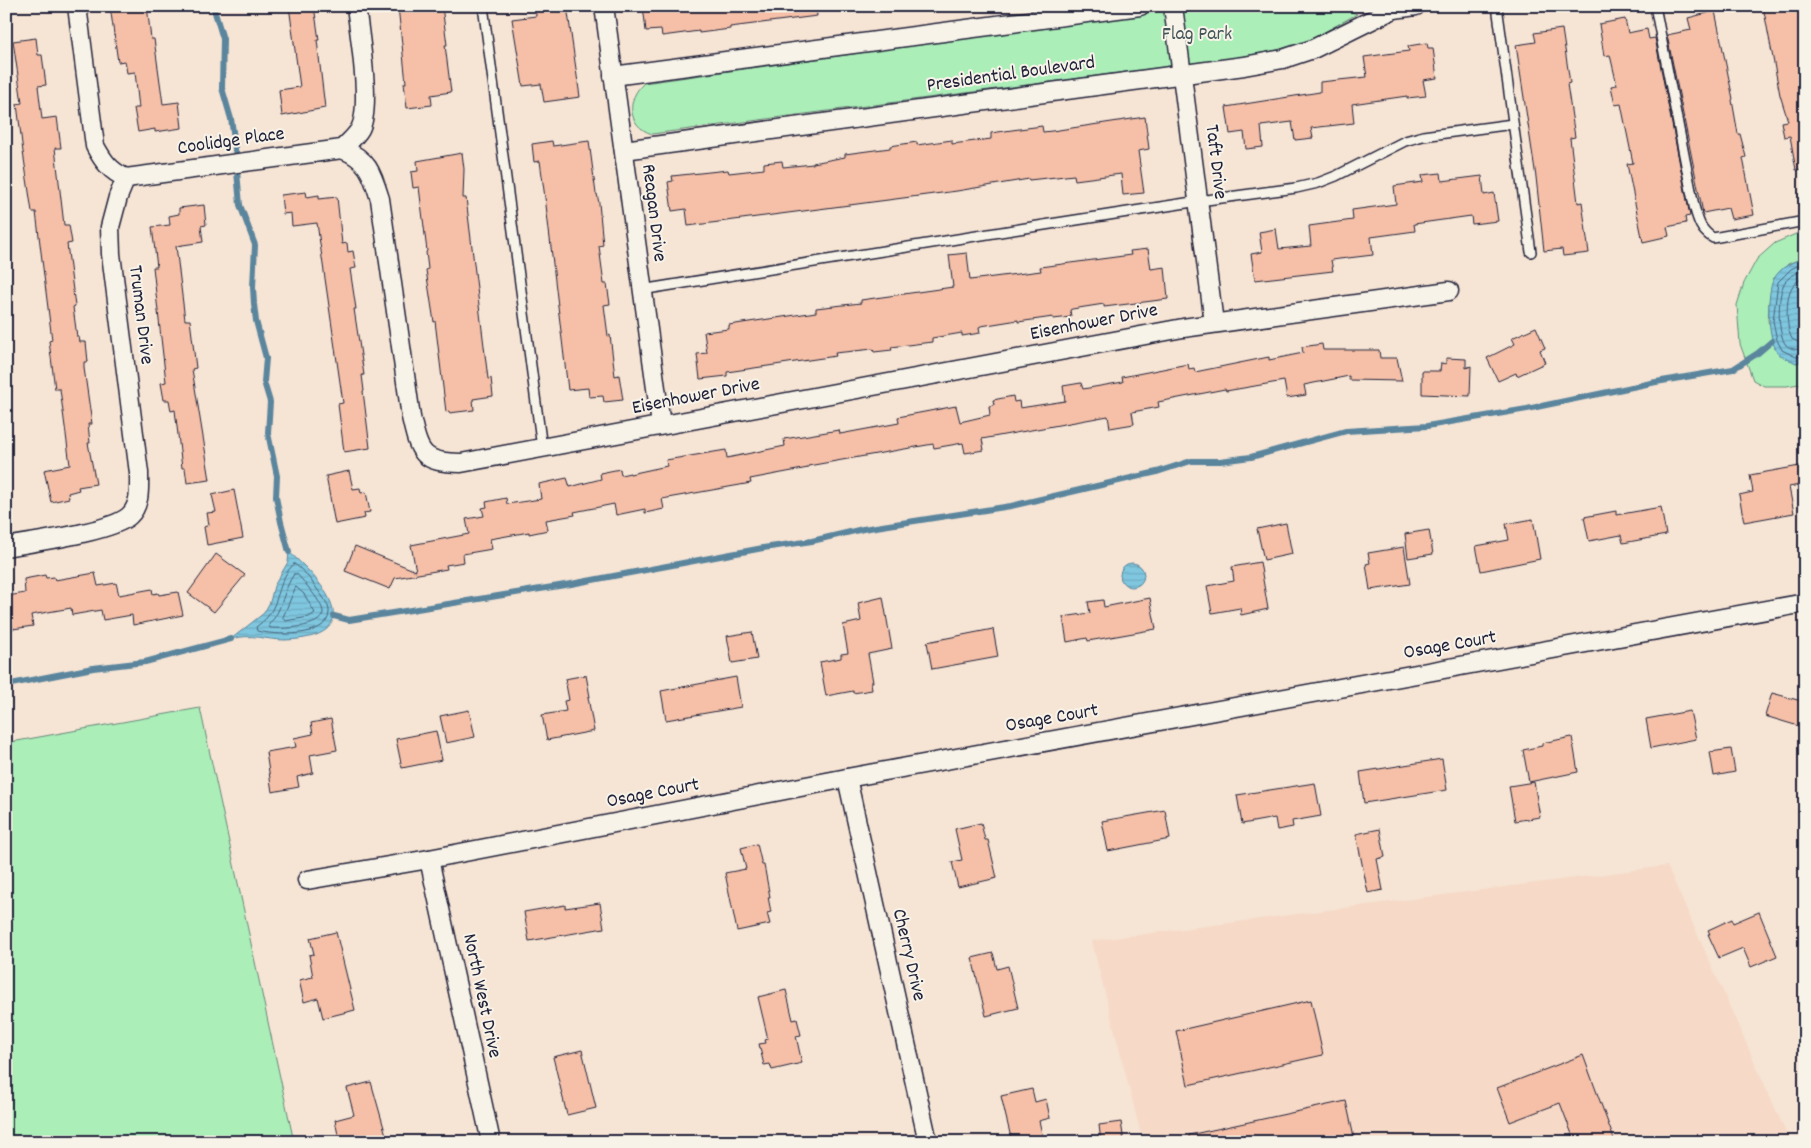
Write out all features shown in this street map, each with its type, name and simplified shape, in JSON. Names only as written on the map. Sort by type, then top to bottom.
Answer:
[{"type":"street","points":[[77,6],[96,146],[102,160],[114,173],[126,178]]},
{"type":"street","points":[[342,149],[360,129],[364,117],[364,85],[356,6]]},
{"type":"street","name":"Reagan Drive","points":[[604,6],[641,290],[661,425]]},
{"type":"street","points":[[613,76],[1055,12],[1140,6]]},
{"type":"street","name":"Taft Drive","points":[[1173,6],[1214,323]]},
{"type":"street","name":"Presidential Boulevard","points":[[624,150],[1244,66],[1283,59],[1313,49],[1386,8],[1416,6]]},
{"type":"street","name":"Coolidge Place","points":[[126,178],[342,149]]},
{"type":"street","name":"Eisenhower Drive","points":[[342,149],[352,153],[366,164],[374,178],[380,199],[411,417],[416,439],[426,457],[443,463],[461,463],[1214,323],[1449,291]]},
{"type":"street","name":"Truman Drive","points":[[6,547],[113,525],[130,516],[139,498],[139,472],[111,254],[110,227],[118,197],[126,178]]},
{"type":"street","name":"Osage Court","points":[[307,880],[430,859],[847,778],[1805,603]]},
{"type":"street","name":"Cherry Drive","points":[[847,778],[928,1142]]},
{"type":"street","name":"North West Drive","points":[[430,859],[491,1142]]},
{"type":"lane","points":[[482,6],[542,448]]},
{"type":"lane","points":[[1497,6],[1531,252]]},
{"type":"lane","points":[[1655,6],[1694,206],[1704,232],[1713,238],[1805,221]]},
{"type":"lane","points":[[641,290],[1199,201],[1308,186],[1336,176],[1405,141],[1423,136],[1513,124]]},
{"type":"shaded area","points":[[1667,866],[1790,1142],[1143,1142],[1092,941]]},
{"type":"green space","name":"Flag Park","points":[[1198,6],[1335,6],[1357,14],[1310,40],[1274,51],[1233,58],[652,134],[638,125],[632,112],[634,97],[644,83]]},
{"type":"green space","points":[[1805,230],[1805,257],[1788,264],[1773,279],[1768,322],[1796,363],[1805,360],[1805,383],[1787,386],[1764,386],[1753,380],[1740,344],[1737,305],[1744,283],[1757,259],[1775,243]]},
{"type":"green space","points":[[200,708],[294,1142],[6,1142],[6,743]]},
{"type":"water","points":[[1805,257],[1805,360],[1796,363],[1779,354],[1775,348],[1770,328],[1769,305],[1771,285],[1780,271],[1787,265]]},
{"type":"water","points":[[289,552],[316,579],[326,593],[332,607],[333,619],[326,629],[311,637],[285,640],[252,637],[231,639],[264,613],[270,602],[274,586],[288,562]]},
{"type":"water","points":[[1132,563],[1141,566],[1144,575],[1141,584],[1132,587],[1123,584],[1120,575],[1123,566]]},
{"type":"building","points":[[110,6],[147,6],[151,39],[154,39],[163,104],[179,102],[182,128],[155,132],[155,129],[138,132],[134,108],[139,108],[135,72],[127,73],[125,61],[118,62]]},
{"type":"building","points":[[289,6],[314,6],[325,108],[282,116],[279,90],[300,87]]},
{"type":"building","points":[[398,6],[442,6],[451,92],[431,95],[432,105],[407,108]]},
{"type":"building","points":[[535,6],[567,6],[580,97],[544,102],[541,84],[523,86],[512,19],[536,16]]},
{"type":"building","points":[[643,6],[816,6],[817,16],[730,27],[730,29],[699,33],[699,31],[662,36],[661,30],[646,31]]},
{"type":"building","points":[[1763,6],[1805,6],[1805,169],[1796,170],[1790,136],[1784,137],[1781,122],[1788,121],[1780,95]]},
{"type":"building","points":[[1715,11],[1733,99],[1738,134],[1740,134],[1746,157],[1743,158],[1754,215],[1731,219],[1728,208],[1703,213],[1667,35],[1691,30],[1688,18]]},
{"type":"building","points":[[1625,19],[1628,33],[1647,29],[1649,39],[1655,38],[1690,216],[1685,217],[1686,223],[1667,227],[1669,236],[1643,242],[1627,164],[1633,163],[1621,104],[1615,105],[1611,86],[1617,85],[1610,55],[1604,56],[1599,24]]},
{"type":"building","points":[[1562,29],[1570,83],[1567,84],[1575,137],[1570,138],[1578,203],[1582,202],[1589,253],[1563,256],[1562,249],[1544,251],[1536,177],[1516,45],[1536,42],[1534,33]]},
{"type":"building","points":[[36,38],[38,55],[42,55],[46,85],[38,86],[42,119],[57,117],[61,148],[55,148],[64,225],[69,225],[72,243],[67,244],[77,337],[79,337],[80,342],[86,342],[88,362],[84,362],[84,368],[92,424],[88,424],[90,443],[88,443],[96,484],[78,487],[79,490],[68,493],[69,498],[51,502],[44,470],[70,465],[60,389],[55,389],[49,341],[52,340],[36,212],[32,212],[23,152],[17,104],[22,103],[13,41]]},
{"type":"building","points":[[1427,43],[1428,48],[1433,48],[1437,78],[1423,80],[1426,96],[1407,98],[1407,96],[1352,104],[1354,123],[1311,128],[1313,138],[1295,140],[1292,122],[1261,126],[1263,147],[1246,149],[1244,132],[1230,134],[1226,107],[1320,92],[1320,82],[1367,77],[1364,57],[1409,51],[1408,46]]},
{"type":"building","points":[[1145,117],[1149,149],[1138,151],[1144,193],[1123,195],[1121,174],[1075,180],[1074,175],[1029,179],[957,191],[688,226],[686,209],[672,211],[668,182],[673,181],[672,176],[728,170],[729,173],[764,169],[764,163],[782,161],[783,167],[813,164],[845,157],[845,154],[917,142],[917,145],[952,140],[952,144],[991,139],[991,133],[1012,130],[1042,126],[1043,132]]},
{"type":"building","points":[[552,141],[553,146],[589,141],[596,194],[599,203],[603,245],[599,246],[604,284],[607,284],[610,304],[604,305],[608,336],[610,335],[615,376],[619,375],[623,400],[604,402],[603,396],[589,397],[588,388],[568,390],[540,161],[534,162],[532,144]]},
{"type":"building","points":[[462,153],[464,169],[463,198],[466,198],[488,379],[491,378],[493,396],[473,399],[474,410],[449,413],[449,411],[446,412],[435,321],[426,270],[428,269],[427,251],[419,187],[413,188],[411,172],[418,171],[417,161]]},
{"type":"building","points":[[1441,173],[1442,181],[1482,176],[1484,195],[1494,193],[1498,221],[1472,224],[1471,216],[1414,224],[1415,231],[1371,237],[1373,255],[1331,260],[1333,271],[1255,280],[1251,254],[1262,252],[1259,232],[1276,229],[1279,249],[1311,246],[1309,226],[1353,220],[1352,210],[1396,204],[1394,186],[1423,182],[1422,175]]},
{"type":"building","points":[[306,192],[307,197],[319,195],[319,199],[337,197],[342,244],[347,243],[348,252],[353,251],[356,268],[350,269],[364,375],[362,375],[363,391],[370,448],[344,452],[338,404],[343,403],[317,223],[292,226],[291,213],[283,214],[281,195]]},
{"type":"building","points":[[204,205],[206,225],[201,226],[203,242],[176,246],[185,320],[190,320],[196,368],[192,369],[210,480],[187,483],[185,468],[182,468],[175,410],[171,411],[169,400],[164,400],[161,383],[166,382],[153,267],[157,267],[152,227],[170,225],[169,216],[179,214],[179,208]]},
{"type":"building","points":[[1148,249],[1151,269],[1165,267],[1168,299],[1104,307],[1104,304],[1072,309],[1070,310],[1071,317],[1053,319],[1053,317],[1018,322],[1018,320],[981,326],[979,327],[980,333],[962,336],[962,333],[932,338],[932,342],[891,347],[892,350],[874,352],[873,349],[835,353],[836,356],[727,372],[727,376],[700,379],[697,354],[707,353],[704,332],[729,329],[729,325],[816,312],[816,308],[861,303],[861,300],[953,287],[949,255],[967,253],[970,280],[1041,271],[1040,267],[1131,255],[1130,251]]},
{"type":"building","points":[[1536,327],[1545,348],[1540,350],[1545,363],[1517,376],[1516,373],[1498,381],[1487,358],[1515,344],[1512,338]]},
{"type":"building","points":[[1322,344],[1323,350],[1379,350],[1380,358],[1397,358],[1402,381],[1349,380],[1349,376],[1304,385],[1306,395],[1287,398],[1284,381],[1226,391],[1225,389],[1158,402],[1159,407],[1132,412],[1134,424],[1110,428],[1108,416],[982,439],[984,450],[965,453],[963,443],[934,448],[933,444],[808,466],[808,468],[750,479],[751,483],[662,499],[664,509],[645,513],[645,509],[616,515],[614,504],[574,512],[575,515],[546,520],[548,530],[490,539],[492,549],[463,554],[464,562],[446,565],[447,569],[395,578],[390,589],[345,571],[355,546],[416,571],[411,545],[469,534],[466,519],[484,516],[482,508],[487,507],[486,502],[506,498],[507,504],[541,499],[539,484],[567,478],[570,487],[601,479],[600,473],[620,469],[621,475],[630,474],[667,466],[666,460],[726,450],[727,458],[785,446],[784,439],[839,430],[840,434],[899,423],[898,417],[956,406],[960,422],[990,415],[989,406],[994,405],[993,400],[1013,396],[1014,402],[1019,401],[1020,408],[1065,401],[1063,386],[1081,383],[1083,389],[1123,382],[1122,377],[1188,364],[1189,369],[1194,368],[1195,372],[1269,357],[1269,360],[1303,353],[1302,347]]},
{"type":"building","points":[[1446,358],[1466,359],[1466,368],[1471,366],[1470,396],[1422,394],[1422,371],[1440,371],[1441,363],[1446,364]]},
{"type":"building","points":[[1805,465],[1805,484],[1789,487],[1794,513],[1744,522],[1739,495],[1753,492],[1750,475]]},
{"type":"building","points":[[349,471],[353,489],[360,488],[361,493],[366,492],[370,512],[364,513],[365,518],[335,524],[326,476]]},
{"type":"building","points":[[234,490],[243,538],[207,545],[204,527],[209,525],[207,513],[216,512],[212,495]]},
{"type":"building","points":[[1661,507],[1666,535],[1623,543],[1621,535],[1589,541],[1584,517],[1616,511],[1616,515]]},
{"type":"building","points":[[1533,519],[1540,559],[1481,571],[1476,546],[1509,540],[1506,524]]},
{"type":"building","points":[[1286,523],[1292,554],[1264,560],[1257,529]]},
{"type":"building","points":[[1429,530],[1433,554],[1408,558],[1405,534]]},
{"type":"building","points":[[1404,547],[1410,584],[1370,590],[1366,564],[1370,563],[1368,553]]},
{"type":"building","points":[[216,554],[245,575],[214,612],[188,593]]},
{"type":"building","points":[[1260,562],[1268,609],[1241,615],[1240,608],[1212,613],[1207,586],[1234,581],[1232,567]]},
{"type":"building","points":[[95,573],[98,586],[116,583],[119,595],[152,589],[153,594],[158,593],[159,595],[178,592],[183,615],[133,625],[132,615],[103,620],[101,610],[72,615],[71,608],[31,615],[33,626],[13,629],[8,596],[25,593],[24,579],[45,575],[46,578],[54,577],[55,580]]},
{"type":"building","points":[[883,597],[892,649],[868,654],[873,682],[871,682],[872,690],[826,696],[820,662],[841,658],[841,654],[848,653],[843,625],[861,621],[858,603]]},
{"type":"building","points":[[1150,598],[1156,629],[1088,641],[1087,638],[1067,642],[1063,617],[1090,613],[1088,602],[1103,600],[1104,607]]},
{"type":"building","points":[[993,629],[998,657],[932,669],[927,642]]},
{"type":"building","points":[[752,632],[757,659],[732,663],[727,636]]},
{"type":"building","points":[[586,675],[594,731],[547,740],[542,715],[566,711],[564,701],[569,700],[565,679]]},
{"type":"building","points":[[736,677],[741,707],[666,720],[661,691]]},
{"type":"building","points":[[1772,693],[1805,702],[1805,728],[1765,716]]},
{"type":"building","points":[[469,710],[475,737],[446,743],[440,716]]},
{"type":"building","points":[[1690,711],[1696,739],[1651,748],[1646,719]]},
{"type":"building","points":[[331,719],[337,750],[310,755],[313,773],[297,777],[299,787],[272,792],[266,752],[296,747],[294,738],[313,734],[311,723]]},
{"type":"building","points":[[436,731],[442,760],[402,768],[396,739]]},
{"type":"building","points":[[1572,737],[1578,772],[1529,782],[1523,750],[1542,746],[1542,743]]},
{"type":"building","points":[[1731,749],[1735,772],[1714,776],[1710,752]]},
{"type":"building","points":[[1442,759],[1447,790],[1364,803],[1360,772]]},
{"type":"building","points":[[1534,782],[1540,817],[1515,821],[1509,786]]},
{"type":"building","points":[[1315,783],[1321,816],[1292,821],[1293,827],[1277,830],[1275,818],[1242,824],[1237,795]]},
{"type":"building","points":[[1165,810],[1170,839],[1108,851],[1102,821]]},
{"type":"building","points":[[981,823],[985,840],[988,840],[997,878],[958,887],[952,862],[962,860],[955,829]]},
{"type":"building","points":[[1380,829],[1385,857],[1377,859],[1383,890],[1368,893],[1356,834]]},
{"type":"building","points":[[757,844],[762,865],[764,865],[770,897],[768,897],[771,912],[767,913],[770,924],[737,931],[725,873],[746,869],[741,848]]},
{"type":"building","points":[[600,903],[604,928],[529,941],[524,912],[565,905],[565,908]]},
{"type":"building","points":[[1759,912],[1777,956],[1751,967],[1743,948],[1719,958],[1708,930],[1732,919],[1733,923]]},
{"type":"building","points":[[336,932],[355,1010],[323,1018],[318,998],[304,1002],[299,980],[313,977],[309,955],[314,954],[310,938]]},
{"type":"building","points":[[993,953],[997,969],[1008,966],[1018,1008],[986,1016],[972,958]]},
{"type":"building","points":[[786,990],[793,1020],[797,1019],[801,1035],[796,1036],[802,1063],[772,1070],[770,1064],[764,1065],[759,1044],[766,1043],[765,1040],[768,1039],[758,997]]},
{"type":"building","points":[[1311,1000],[1323,1055],[1188,1085],[1176,1031]]},
{"type":"building","points":[[582,1050],[596,1108],[567,1115],[553,1057]]},
{"type":"building","points":[[1583,1055],[1615,1142],[1575,1142],[1560,1103],[1510,1122],[1497,1088]]},
{"type":"building","points":[[371,1082],[386,1135],[360,1141],[359,1135],[339,1140],[335,1120],[354,1115],[347,1088]]},
{"type":"building","points":[[1032,1089],[1035,1102],[1046,1099],[1050,1118],[1039,1121],[1044,1142],[1012,1142],[1001,1096]]},
{"type":"building","points":[[1346,1101],[1355,1142],[1190,1142],[1189,1135]]},
{"type":"building","points":[[1121,1122],[1124,1142],[1101,1142],[1099,1125]]},
{"type":"waterway","points":[[213,6],[223,39],[222,88],[231,119],[234,138],[240,205],[255,245],[254,304],[256,321],[266,358],[264,382],[270,402],[268,433],[277,476],[276,497],[289,552]]},
{"type":"waterway","points":[[334,616],[349,620],[571,584],[763,548],[812,541],[863,529],[1011,506],[1157,472],[1191,461],[1220,461],[1251,457],[1346,431],[1427,426],[1527,409],[1656,382],[1733,369],[1758,353],[1772,341]]},
{"type":"waterway","points":[[6,685],[93,668],[145,662],[231,639]]}]
